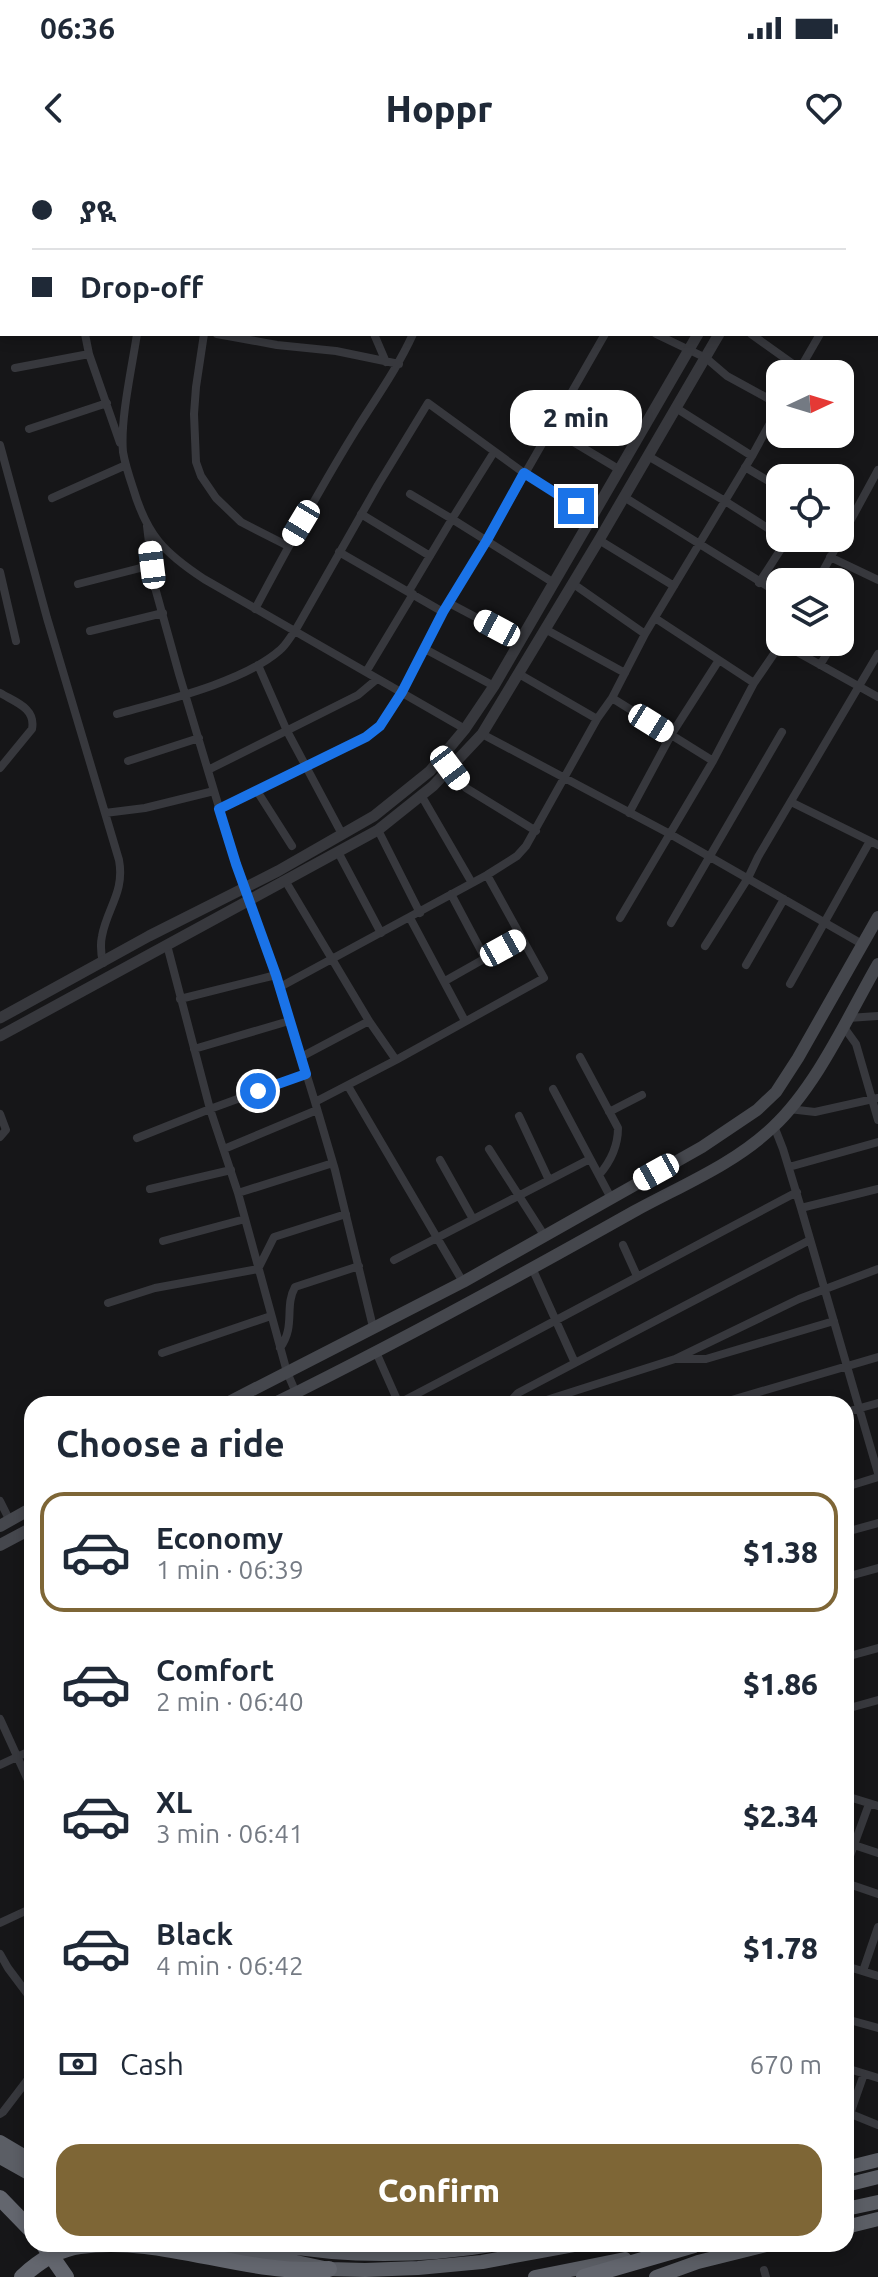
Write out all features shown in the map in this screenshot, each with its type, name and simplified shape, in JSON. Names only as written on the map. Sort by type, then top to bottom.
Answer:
[{"type":"highway","points":[[0,2142],[24,2156]]},
{"type":"highway","points":[[0,2157],[24,2170]]},
{"type":"highway","points":[[854,2166],[878,2160]]},
{"type":"highway","points":[[854,2183],[878,2177]]},
{"type":"highway","points":[[0,2198],[24,2223]]},
{"type":"highway","points":[[854,2207],[878,2202]]},
{"type":"highway","points":[[854,2225],[878,2219]]},
{"type":"highway","points":[[49,2252],[66,2277]]},
{"type":"highway","points":[[22,2277],[39,2262],[59,2252]]},
{"type":"highway","points":[[165,2252],[298,2273],[329,2269],[418,2268],[482,2262],[536,2252]]},
{"type":"highway","points":[[248,2252],[329,2269]]},
{"type":"highway","points":[[535,2277],[661,2252]]},
{"type":"highway","points":[[584,2277],[672,2252]]},
{"type":"highway","points":[[656,2277],[738,2252]]},
{"type":"main road","points":[[240,1396],[463,1282],[702,1147],[757,1110],[776,1092],[798,1058],[878,917]]},
{"type":"main road","points":[[290,1396],[533,1270],[725,1163],[774,1126],[789,1109],[816,1073],[878,964]]},
{"type":"main road","points":[[5,1524],[24,1513]]},
{"type":"main road","points":[[0,1545],[24,1533]]},
{"type":"street","points":[[85,336],[147,526],[154,584],[219,809],[280,987],[333,1163],[373,1327]]},
{"type":"street","points":[[123,451],[137,336]]},
{"type":"street","points":[[204,336],[194,414],[196,462],[201,476],[216,498],[241,522],[288,546]]},
{"type":"street","points":[[228,336],[336,351],[399,364]]},
{"type":"street","points":[[375,336],[386,362]]},
{"type":"street","points":[[255,609],[288,546],[399,364],[412,336]]},
{"type":"street","points":[[219,809],[366,737],[380,726],[604,336]]},
{"type":"street","points":[[660,336],[706,358],[727,376],[766,397]]},
{"type":"street","points":[[0,1018],[374,816],[430,771],[465,729],[494,686],[697,336]]},
{"type":"street","points":[[0,1036],[378,830],[450,768],[482,734],[718,336]]},
{"type":"street","points":[[754,336],[784,360]]},
{"type":"street","points":[[806,360],[819,336]]},
{"type":"street","points":[[15,368],[89,354]]},
{"type":"street","points":[[29,429],[107,403]]},
{"type":"street","points":[[117,714],[186,695],[258,665],[281,649],[295,631],[428,403],[524,473],[593,517]]},
{"type":"street","points":[[676,408],[752,456]]},
{"type":"street","points":[[550,428],[620,470]]},
{"type":"street","points":[[280,987],[420,913],[517,856],[536,831],[645,634],[766,430]]},
{"type":"street","points":[[1,451],[121,872],[118,892],[102,933],[103,963]]},
{"type":"street","points":[[366,672],[430,556],[494,452]]},
{"type":"street","points":[[648,456],[766,527]]},
{"type":"street","points":[[52,498],[126,465]]},
{"type":"street","points":[[745,467],[766,480]]},
{"type":"street","points":[[854,509],[878,470]]},
{"type":"street","points":[[410,494],[554,583]]},
{"type":"street","points":[[624,497],[766,587]]},
{"type":"street","points":[[361,514],[430,556]]},
{"type":"street","points":[[147,526],[163,548],[183,565],[465,729]]},
{"type":"street","points":[[599,540],[674,586]]},
{"type":"street","points":[[339,552],[443,612]]},
{"type":"street","points":[[759,583],[776,552]]},
{"type":"street","points":[[824,568],[832,552]]},
{"type":"street","points":[[830,557],[878,580]]},
{"type":"street","points":[[78,584],[152,565]]},
{"type":"street","points":[[1,577],[16,641]]},
{"type":"street","points":[[572,583],[645,634]]},
{"type":"street","points":[[449,603],[521,641]]},
{"type":"street","points":[[90,631],[163,613]]},
{"type":"street","points":[[655,618],[754,683]]},
{"type":"street","points":[[545,629],[625,673]]},
{"type":"street","points":[[425,649],[494,686]]},
{"type":"street","points":[[705,946],[878,654]]},
{"type":"street","points":[[620,918],[772,656]]},
{"type":"street","points":[[805,656],[878,697]]},
{"type":"street","points":[[820,665],[825,656]]},
{"type":"street","points":[[629,813],[671,735],[719,660]]},
{"type":"street","points":[[258,665],[287,731],[342,834]]},
{"type":"street","points":[[519,674],[597,719]]},
{"type":"street","points":[[208,770],[358,695],[377,679]]},
{"type":"street","points":[[0,693],[29,710],[33,721],[32,729],[4,757],[0,768]]},
{"type":"street","points":[[612,698],[713,761]]},
{"type":"street","points":[[671,923],[782,732]]},
{"type":"street","points":[[482,734],[670,834],[862,944]]},
{"type":"street","points":[[128,761],[199,738]]},
{"type":"street","points":[[450,768],[466,788],[536,831]]},
{"type":"street","points":[[105,813],[145,808],[214,791]]},
{"type":"street","points":[[257,791],[292,846]]},
{"type":"street","points":[[421,795],[472,883]]},
{"type":"street","points":[[790,984],[824,922],[874,843],[791,802]]},
{"type":"street","points":[[378,830],[420,913]]},
{"type":"street","points":[[338,852],[381,933]]},
{"type":"street","points":[[224,1149],[316,1106],[544,978],[487,875]]},
{"type":"street","points":[[286,882],[369,1021],[396,1060]]},
{"type":"street","points":[[451,894],[485,958]]},
{"type":"street","points":[[746,965],[784,899]]},
{"type":"street","points":[[410,918],[465,1021]]},
{"type":"street","points":[[445,981],[521,938]]},
{"type":"street","points":[[167,945],[210,1109],[238,1193],[287,1372],[296,1393]]},
{"type":"street","points":[[180,999],[276,975]]},
{"type":"street","points":[[878,1016],[845,1022],[875,1099],[878,1120]]},
{"type":"street","points":[[194,1049],[289,1021]]},
{"type":"street","points":[[301,1057],[369,1021]]},
{"type":"street","points":[[580,1057],[618,1128],[618,1141],[610,1161],[599,1175]]},
{"type":"street","points":[[137,1138],[306,1074]]},
{"type":"street","points":[[348,1086],[463,1282]]},
{"type":"street","points":[[553,1089],[611,1198]]},
{"type":"street","points":[[609,1112],[642,1095]]},
{"type":"street","points":[[789,1109],[815,1112],[875,1099]]},
{"type":"street","points":[[0,1114],[6,1130],[0,1137]]},
{"type":"street","points":[[519,1116],[549,1180]]},
{"type":"street","points":[[774,1126],[797,1192],[878,1475],[854,1484]]},
{"type":"street","points":[[789,1167],[878,1142]]},
{"type":"street","points":[[489,1149],[544,1235]]},
{"type":"street","points":[[394,1260],[590,1159]]},
{"type":"street","points":[[440,1160],[473,1219]]},
{"type":"street","points":[[238,1193],[333,1163]]},
{"type":"street","points":[[150,1189],[231,1170]]},
{"type":"street","points":[[801,1208],[878,1189]]},
{"type":"street","points":[[413,1396],[797,1192]]},
{"type":"street","points":[[258,1269],[274,1237],[346,1214]]},
{"type":"street","points":[[163,1241],[245,1219]]},
{"type":"street","points":[[515,1396],[810,1240]]},
{"type":"street","points":[[623,1245],[637,1276]]},
{"type":"street","points":[[280,1348],[289,1332],[291,1295],[295,1287],[359,1266]]},
{"type":"street","points":[[108,1303],[155,1288],[258,1269]]},
{"type":"street","points":[[559,1396],[675,1359],[824,1288],[878,1269]]},
{"type":"street","points":[[533,1270],[575,1363]]},
{"type":"street","points":[[162,1353],[271,1316]]},
{"type":"street","points":[[675,1359],[706,1359],[834,1321]]},
{"type":"street","points":[[376,1352],[396,1396]]},
{"type":"street","points":[[745,1396],[878,1357]]},
{"type":"street","points":[[854,1410],[878,1403]]},
{"type":"street","points":[[0,1501],[5,1524]]},
{"type":"street","points":[[854,1530],[878,1523]]},
{"type":"street","points":[[854,1575],[878,1568]]},
{"type":"street","points":[[854,1655],[878,1648]]},
{"type":"street","points":[[854,1707],[878,1700]]},
{"type":"street","points":[[0,1719],[24,1772]]},
{"type":"street","points":[[0,1765],[24,1754]]},
{"type":"street","points":[[854,1799],[874,1805],[854,1838]]},
{"type":"street","points":[[854,1845],[878,1853]]},
{"type":"street","points":[[854,1886],[878,1894]]},
{"type":"street","points":[[0,1923],[24,1912]]},
{"type":"street","points":[[863,1971],[878,1927]]},
{"type":"street","points":[[0,1954],[24,1989]]},
{"type":"street","points":[[854,1968],[878,1976]]},
{"type":"street","points":[[854,2021],[878,2028]]},
{"type":"street","points":[[854,2071],[878,2078]]},
{"type":"street","points":[[854,2098],[864,2074]]},
{"type":"street","points":[[0,2114],[24,2084]]},
{"type":"street","points":[[854,2115],[878,2125]]},
{"type":"route","points":[[258,1091],[306,1074],[219,809],[366,737],[380,726],[524,473],[576,506]]}]
